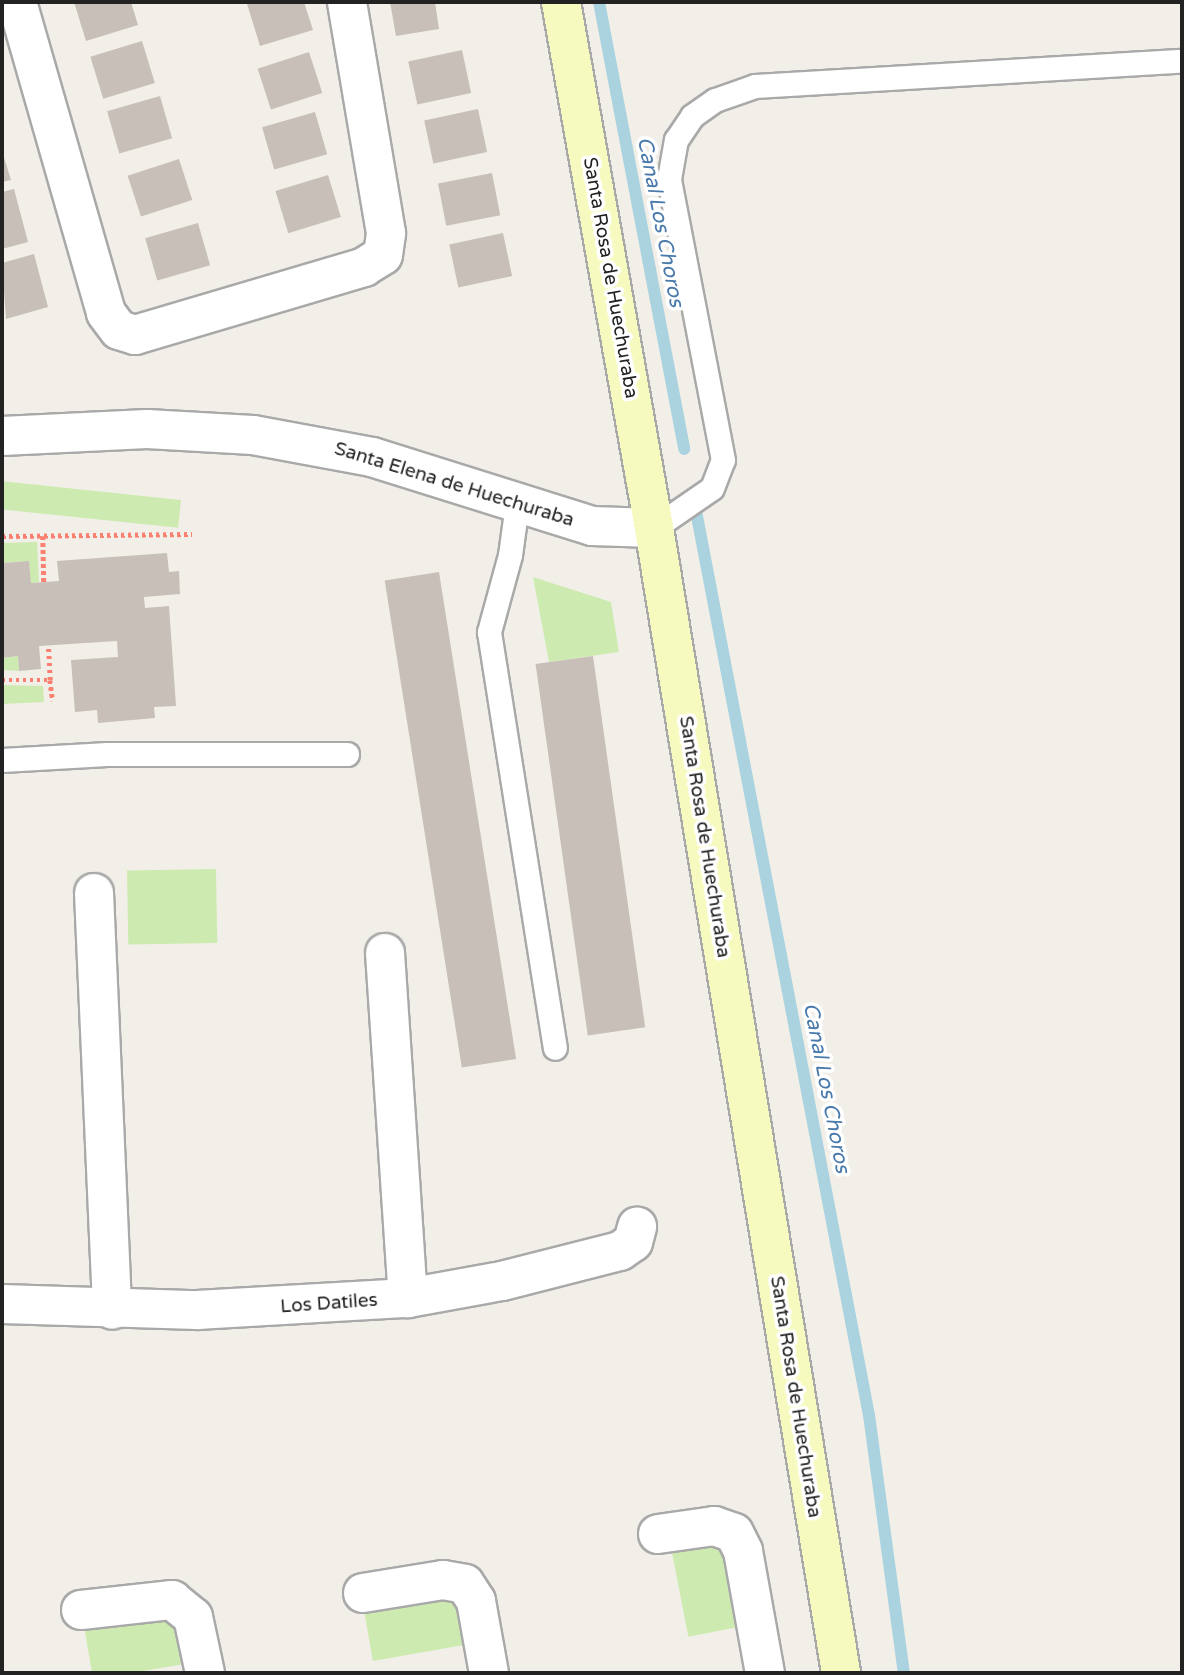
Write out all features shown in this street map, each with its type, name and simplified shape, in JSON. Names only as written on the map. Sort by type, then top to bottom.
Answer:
[{"type":"street","points":[[17,2],[106,313],[119,330],[135,335],[364,267],[383,255],[386,233],[347,2]]},
{"type":"street","name":"Santa Rosa de Huechuraba","points":[[561,2],[654,528],[841,1673]]},
{"type":"street","name":"Santa Elena de Huechuraba","points":[[2,436],[147,429],[253,435],[372,457],[592,526],[654,528]]},
{"type":"street","points":[[94,893],[112,1310]]},
{"type":"street","points":[[385,953],[408,1298]]},
{"type":"street","name":"Los Datiles","points":[[2,1304],[112,1310],[281,1308],[408,1298],[490,1284],[620,1251],[633,1242],[637,1227]]},
{"type":"street","points":[[658,1534],[714,1526],[734,1533],[743,1551],[765,1673]]},
{"type":"street","points":[[363,1593],[443,1580],[465,1584],[476,1601],[489,1673]]},
{"type":"street","points":[[81,1610],[172,1600],[193,1617],[205,1673]]},
{"type":"lane","points":[[654,528],[712,488],[723,460],[669,178],[676,140],[692,116],[715,100],[755,86],[1182,61]]},
{"type":"lane","points":[[517,504],[510,555],[489,632],[555,1048]]},
{"type":"lane","points":[[2,760],[107,754],[347,754]]},
{"type":"path","points":[[2,536],[192,534]]},
{"type":"path","points":[[43,536],[44,582]]},
{"type":"path","points":[[48,646],[52,701]]},
{"type":"path","points":[[2,680],[50,680]]},
{"type":"green space","points":[[3,481],[181,500],[178,528],[2,509]]},
{"type":"green space","points":[[37,542],[39,582],[31,583],[29,561],[2,563],[2,543]]},
{"type":"green space","points":[[533,577],[611,602],[619,652],[549,662]]},
{"type":"green space","points":[[18,656],[19,671],[2,670],[2,658]]},
{"type":"green space","points":[[2,685],[43,686],[44,702],[2,704]]},
{"type":"green space","points":[[216,869],[217,943],[128,945],[127,871]]},
{"type":"green space","points":[[725,1537],[742,1626],[688,1637],[671,1547]]},
{"type":"green space","points":[[453,1591],[463,1645],[373,1661],[363,1607]]},
{"type":"green space","points":[[174,1609],[184,1664],[132,1673],[92,1673],[84,1626]]},
{"type":"building","points":[[74,2],[131,2],[138,25],[86,41]]},
{"type":"building","points":[[304,2],[313,30],[260,46],[247,4]]},
{"type":"building","points":[[390,2],[435,2],[439,29],[396,36]]},
{"type":"building","points":[[142,41],[155,83],[103,99],[90,57]]},
{"type":"building","points":[[462,50],[471,93],[417,104],[408,61]]},
{"type":"building","points":[[309,52],[322,93],[271,110],[258,69]]},
{"type":"building","points":[[160,96],[172,138],[119,153],[107,111]]},
{"type":"building","points":[[478,109],[487,152],[433,163],[424,120]]},
{"type":"building","points":[[315,112],[327,154],[274,169],[262,127]]},
{"type":"building","points":[[2,151],[11,180],[2,182]]},
{"type":"building","points":[[179,159],[192,200],[141,217],[128,176]]},
{"type":"building","points":[[492,173],[500,215],[446,226],[438,183]]},
{"type":"building","points":[[328,175],[341,217],[288,233],[275,191]]},
{"type":"building","points":[[14,189],[28,242],[2,249],[2,192]]},
{"type":"building","points":[[198,223],[210,265],[157,280],[145,238]]},
{"type":"building","points":[[503,233],[512,276],[458,287],[449,244]]},
{"type":"building","points":[[34,254],[48,307],[6,319],[2,263]]},
{"type":"building","points":[[167,553],[169,572],[179,571],[180,594],[144,597],[145,608],[169,606],[176,706],[154,707],[155,718],[98,723],[97,710],[75,712],[71,660],[118,657],[117,641],[39,646],[41,669],[19,671],[18,656],[2,658],[2,563],[29,561],[31,583],[59,581],[57,561]]},
{"type":"building","points":[[439,572],[516,1059],[462,1068],[385,581]]},
{"type":"building","points":[[593,656],[645,1027],[588,1035],[536,664]]},
{"type":"waterway","name":"Canal Los Choros","points":[[599,2],[684,449]]},
{"type":"waterway","name":"Canal Los Choros","points":[[696,511],[869,1415],[904,1673]]}]
